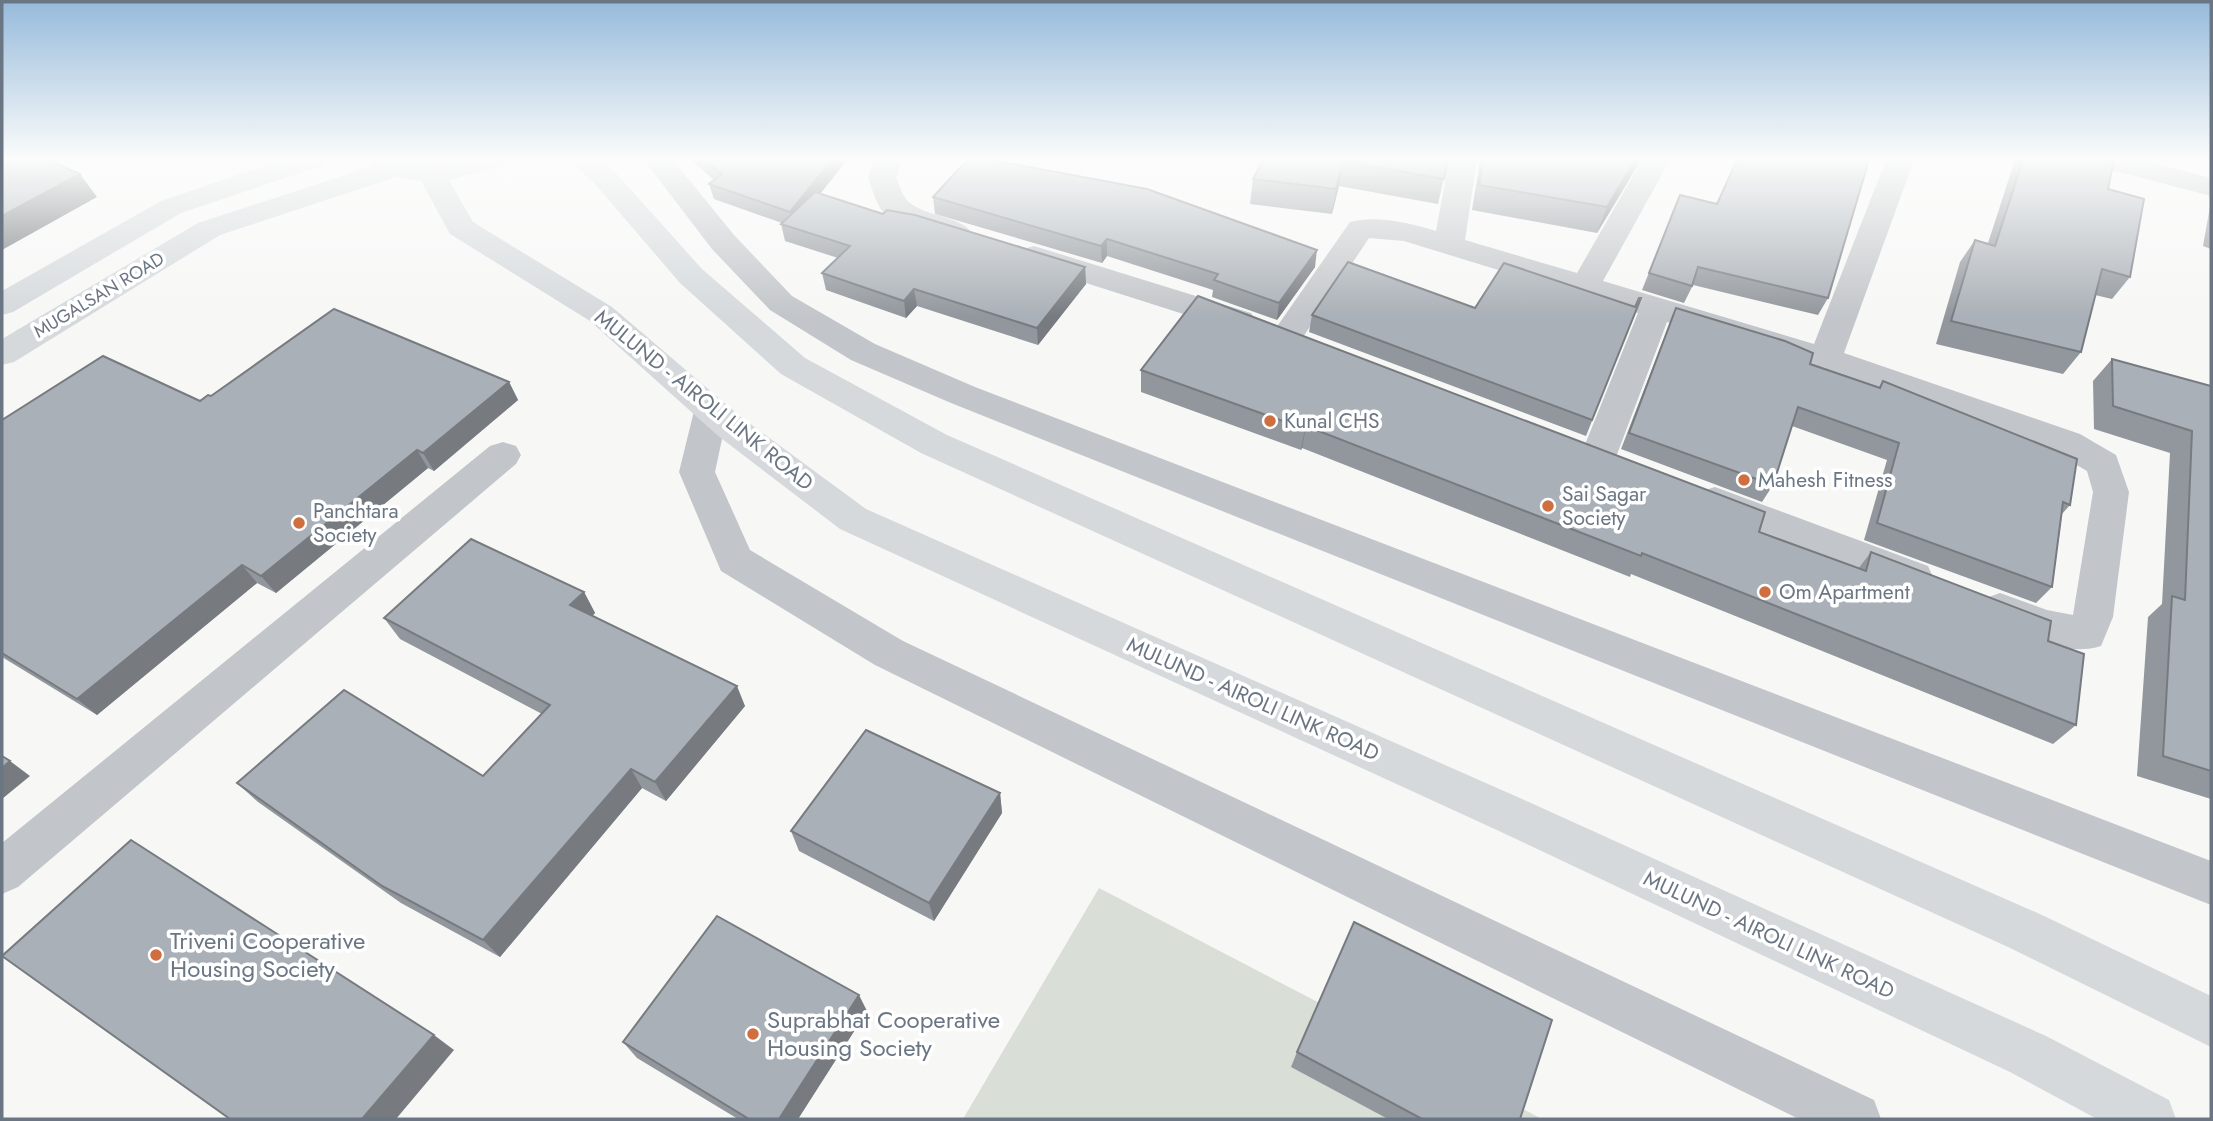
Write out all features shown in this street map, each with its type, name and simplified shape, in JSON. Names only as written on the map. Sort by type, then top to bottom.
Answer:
[{"type":"main road","name":"MUGALSAN ROAD","points":[[2,304],[162,212]]},
{"type":"main road","name":"MUGALSAN ROAD","points":[[2,354],[209,229],[261,212]]},
{"type":"main road","name":"MULUND - AIROLI LINK ROAD","points":[[446,212],[461,228],[601,314],[711,411],[853,519],[1516,817],[2028,1054],[2150,1119]]},
{"type":"main road","points":[[635,212],[691,276],[793,366],[934,443],[2025,931],[2211,1023]]},
{"type":"street","points":[[699,212],[723,242],[781,303],[863,352],[962,395],[2211,883]]},
{"type":"street","points":[[904,212],[920,221],[1217,312],[1298,343],[1361,228],[1407,232],[1449,243],[1825,359],[2067,443],[2103,464],[2110,492],[2094,617],[2087,634],[2043,626],[1687,491]]},
{"type":"street","points":[[1449,243],[1454,212]]},
{"type":"street","points":[[1586,285],[1627,212]]},
{"type":"street","points":[[1825,359],[1880,212]]},
{"type":"street","points":[[1598,457],[1657,307]]},
{"type":"street","points":[[711,411],[697,472],[735,561],[889,653],[1855,1119]]},
{"type":"street","points":[[2,872],[503,455]]},
{"type":"shaded area","points":[[1099,888],[1542,1119],[963,1119]]},
{"type":"building","points":[[793,212],[900,212],[1085,267],[1037,328],[914,289],[904,301],[822,273],[850,246],[781,224]]},
{"type":"building","points":[[986,212],[1212,212],[1317,250],[1279,303],[1214,280],[1218,274],[1107,239],[1101,246]]},
{"type":"building","points":[[1673,212],[1853,212],[1828,298],[1698,267],[1692,286],[1649,273]]},
{"type":"building","points":[[2006,212],[2142,212],[2130,277],[2102,269],[2081,352],[1951,321],[1975,240],[1995,246]]},
{"type":"building","points":[[1348,262],[1475,308],[1504,263],[1635,307],[1641,298],[1592,420],[1312,315]]},
{"type":"building","points":[[1198,296],[1765,512],[1759,532],[1866,571],[1871,552],[2051,621],[2048,641],[2084,654],[2076,725],[1642,553],[1641,556],[1306,426],[1305,429],[1141,370]]},
{"type":"building","points":[[1676,308],[1785,341],[1813,353],[1810,364],[1880,388],[1883,381],[2077,459],[2070,505],[2063,502],[2052,587],[1877,523],[1899,443],[1798,407],[1773,485],[1629,433]]},
{"type":"building","points":[[334,309],[509,382],[423,453],[417,450],[261,576],[242,565],[77,699],[2,653],[2,420],[103,356],[200,401],[208,395],[211,396]]},
{"type":"building","points":[[2112,359],[2211,386],[2211,771],[2163,756],[2172,596],[2185,600],[2192,431],[2113,406]]},
{"type":"building","points":[[471,539],[584,592],[570,605],[737,686],[655,782],[631,769],[483,940],[382,886],[237,783],[344,690],[483,776],[550,705],[384,618]]},
{"type":"building","points":[[866,730],[1000,793],[929,903],[791,831]]},
{"type":"building","points":[[2,756],[10,761],[2,768]]},
{"type":"building","points":[[131,840],[434,1035],[362,1119],[230,1119],[2,956]]},
{"type":"building","name":"Suprabhat Cooperative Housing Society","points":[[717,916],[859,995],[779,1119],[749,1119],[623,1042]]},
{"type":"building","points":[[1354,922],[1552,1020],[1520,1119],[1422,1119],[1297,1052]]},
{"type":"place","name":"Kunal CHS","points":[[1270,421]]},
{"type":"place","name":"Mahesh Fitness","points":[[1744,480]]},
{"type":"place","name":"Sai Sagar Society","points":[[1548,506]]},
{"type":"place","name":"Panchtara Society","points":[[299,523]]},
{"type":"place","name":"Om Apartment","points":[[1765,592]]},
{"type":"place","name":"Triveni Cooperative Housing Society","points":[[156,955]]},
{"type":"place","name":"Suprabhat Cooperative Housing Society","points":[[753,1034]]}]
